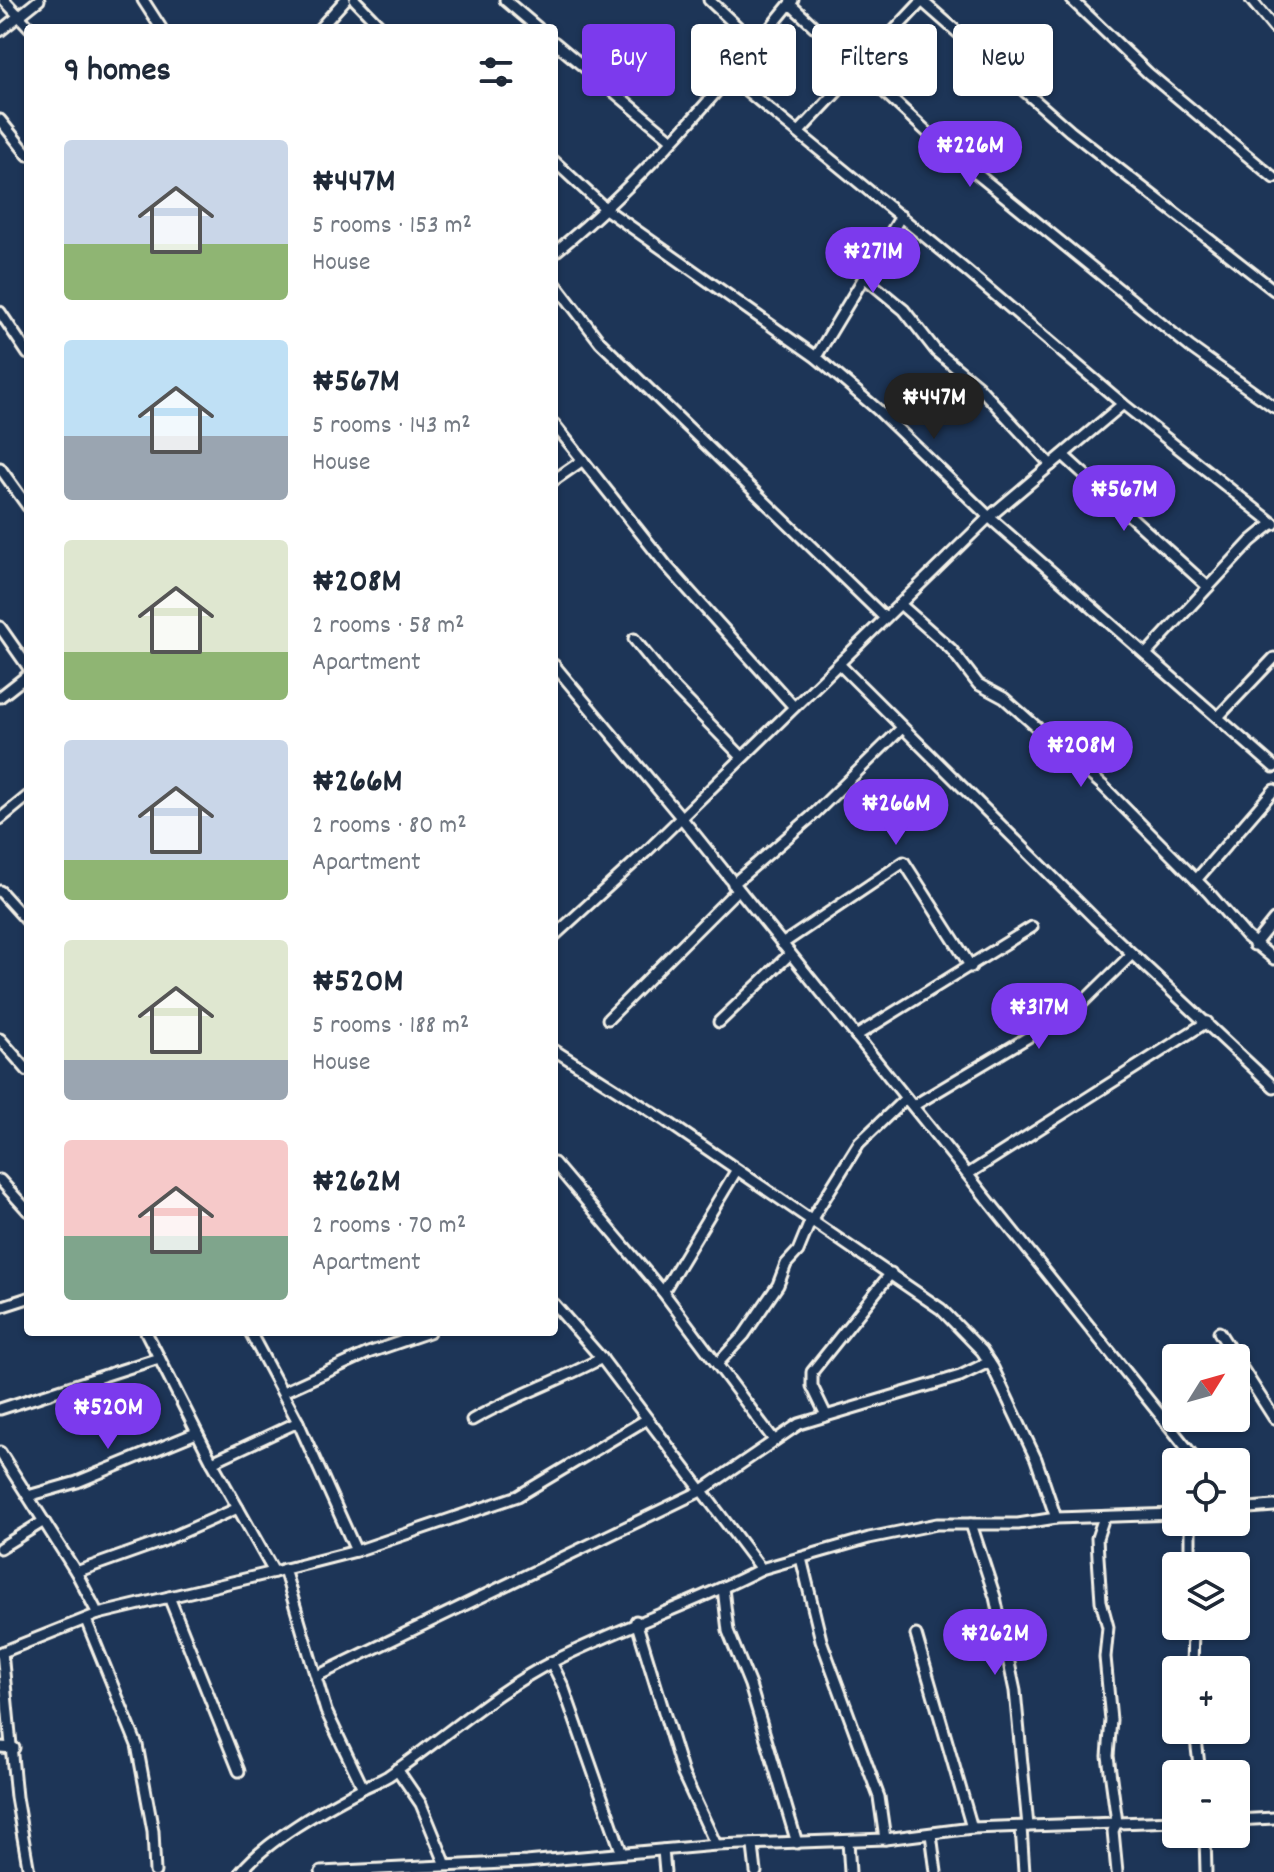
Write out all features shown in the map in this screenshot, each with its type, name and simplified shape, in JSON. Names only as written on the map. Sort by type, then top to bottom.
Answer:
[{"type":"street","points":[[4,0],[27,24]]},
{"type":"street","points":[[0,31],[39,0]]},
{"type":"street","points":[[143,0],[158,24]]},
{"type":"street","points":[[324,24],[345,0]]},
{"type":"street","points":[[355,0],[378,24]]},
{"type":"street","points":[[709,0],[735,24]]},
{"type":"street","points":[[1072,0],[1148,73],[1274,178]]},
{"type":"street","points":[[1251,0],[1273,25]]},
{"type":"street","points":[[899,24],[922,1],[1070,131],[1274,290]]},
{"type":"street","points":[[510,2],[534,24]]},
{"type":"street","points":[[774,24],[791,2],[813,24]]},
{"type":"street","points":[[558,45],[672,140]]},
{"type":"street","points":[[558,250],[607,210],[713,96]]},
{"type":"street","points":[[754,96],[1123,404],[1274,524],[1251,541],[1146,654]]},
{"type":"street","points":[[799,132],[831,96]]},
{"type":"street","points":[[889,96],[951,153],[1190,347],[1274,407]]},
{"type":"street","points":[[0,120],[24,150]]},
{"type":"street","points":[[558,165],[607,210],[816,357],[878,410],[989,517],[1274,767]]},
{"type":"street","points":[[816,357],[901,216]]},
{"type":"street","points":[[864,277],[904,310],[936,351],[978,386],[1051,465]]},
{"type":"street","points":[[558,287],[600,342],[885,618]]},
{"type":"street","points":[[0,312],[24,348]]},
{"type":"street","points":[[558,932],[989,517],[1123,404]]},
{"type":"street","points":[[558,429],[666,565],[794,707]]},
{"type":"street","points":[[1063,455],[1208,587]]},
{"type":"street","points":[[558,477],[583,460]]},
{"type":"street","points":[[0,468],[24,501]]},
{"type":"street","points":[[900,604],[951,649],[978,684],[1004,698],[1102,785],[1196,880],[1254,945],[1274,959]]},
{"type":"street","points":[[0,627],[24,661]]},
{"type":"street","points":[[634,639],[668,681],[742,757]]},
{"type":"street","points":[[1218,717],[1274,658]]},
{"type":"street","points":[[839,664],[1132,954],[1274,1087]]},
{"type":"street","points":[[558,670],[680,816],[1187,1448]]},
{"type":"street","points":[[0,697],[24,678]]},
{"type":"street","points":[[608,1019],[736,887],[902,728]]},
{"type":"street","points":[[1196,880],[1274,790]]},
{"type":"street","points":[[0,819],[24,799]]},
{"type":"street","points":[[782,944],[904,862],[971,967]]},
{"type":"street","points":[[0,891],[24,918]]},
{"type":"street","points":[[1254,945],[1274,920]]},
{"type":"street","points":[[856,1036],[1032,927]]},
{"type":"street","points":[[719,1022],[790,954]]},
{"type":"street","points":[[718,1363],[744,1335],[778,1285],[786,1264],[798,1251],[810,1222],[859,1143],[909,1102],[1077,1008],[1132,954]]},
{"type":"street","points":[[968,1174],[1207,1022]]},
{"type":"street","points":[[0,1039],[24,1066]]},
{"type":"street","points":[[558,1053],[941,1309],[989,1362],[1036,1459],[1056,1518]]},
{"type":"street","points":[[558,1168],[663,1292],[774,1440]]},
{"type":"street","points":[[663,1292],[736,1171]]},
{"type":"street","points":[[0,1180],[24,1207]]},
{"type":"street","points":[[825,1413],[812,1386],[812,1372],[891,1273]]},
{"type":"street","points":[[0,1307],[24,1299]]},
{"type":"street","points":[[558,1308],[602,1358],[761,1569]]},
{"type":"street","points":[[1219,1332],[1274,1418]]},
{"type":"street","points":[[148,1336],[212,1462],[279,1571],[317,1676],[326,1711],[363,1788]]},
{"type":"street","points":[[252,1336],[298,1422],[356,1551]]},
{"type":"street","points":[[283,1392],[368,1353],[417,1336]]},
{"type":"street","points":[[0,1409],[159,1358]]},
{"type":"street","points":[[472,1420],[602,1358]]},
{"type":"street","points":[[317,1676],[360,1652],[391,1643],[465,1608],[499,1586],[701,1491],[799,1424],[825,1413],[960,1376],[989,1362]]},
{"type":"street","points":[[29,1872],[16,1797],[14,1748],[1,1653],[98,1614],[356,1551],[518,1496],[647,1419]]},
{"type":"street","points":[[212,1462],[298,1422]]},
{"type":"street","points":[[28,1496],[77,1482],[196,1433]]},
{"type":"street","points":[[0,1452],[76,1572],[98,1614]]},
{"type":"street","points":[[1250,1508],[1274,1506],[1274,1514]]},
{"type":"street","points":[[76,1572],[163,1541],[238,1508]]},
{"type":"street","points":[[241,1872],[274,1843],[397,1769],[469,1713],[551,1662],[636,1621],[723,1588],[761,1569],[937,1524],[1018,1524],[1056,1518],[1162,1515]]},
{"type":"street","points":[[1104,1517],[1097,1538],[1101,1601],[1108,1627],[1105,1657],[1111,1720],[1108,1756],[1117,1822],[1113,1831],[1117,1872]]},
{"type":"street","points":[[0,1548],[44,1521]]},
{"type":"street","points":[[971,1524],[995,1597],[1015,1691],[1024,1872]]},
{"type":"street","points":[[801,1558],[821,1640],[879,1797],[885,1839]]},
{"type":"street","points":[[723,1588],[728,1631],[750,1685],[797,1843]]},
{"type":"street","points":[[169,1597],[239,1771]]},
{"type":"street","points":[[86,1620],[137,1745],[153,1831],[155,1872]]},
{"type":"street","points":[[636,1621],[683,1774],[716,1845]]},
{"type":"street","points":[[916,1635],[972,1828]]},
{"type":"street","points":[[551,1662],[563,1686],[621,1851]]},
{"type":"street","points":[[0,1747],[14,1748]]},
{"type":"street","points":[[397,1769],[421,1804],[446,1865]]},
{"type":"street","points":[[1250,1819],[1274,1818]]},
{"type":"street","points":[[321,1872],[446,1865],[524,1867],[621,1851],[885,1839],[972,1828],[1162,1821]]},
{"type":"street","points":[[931,1834],[936,1872]]},
{"type":"street","points":[[848,1841],[850,1872]]},
{"type":"street","points":[[753,1846],[756,1872]]},
{"type":"street","points":[[1205,1848],[1206,1872]]},
{"type":"street","points":[[663,1850],[665,1872]]},
{"type":"street","points":[[574,1858],[575,1872]]}]
